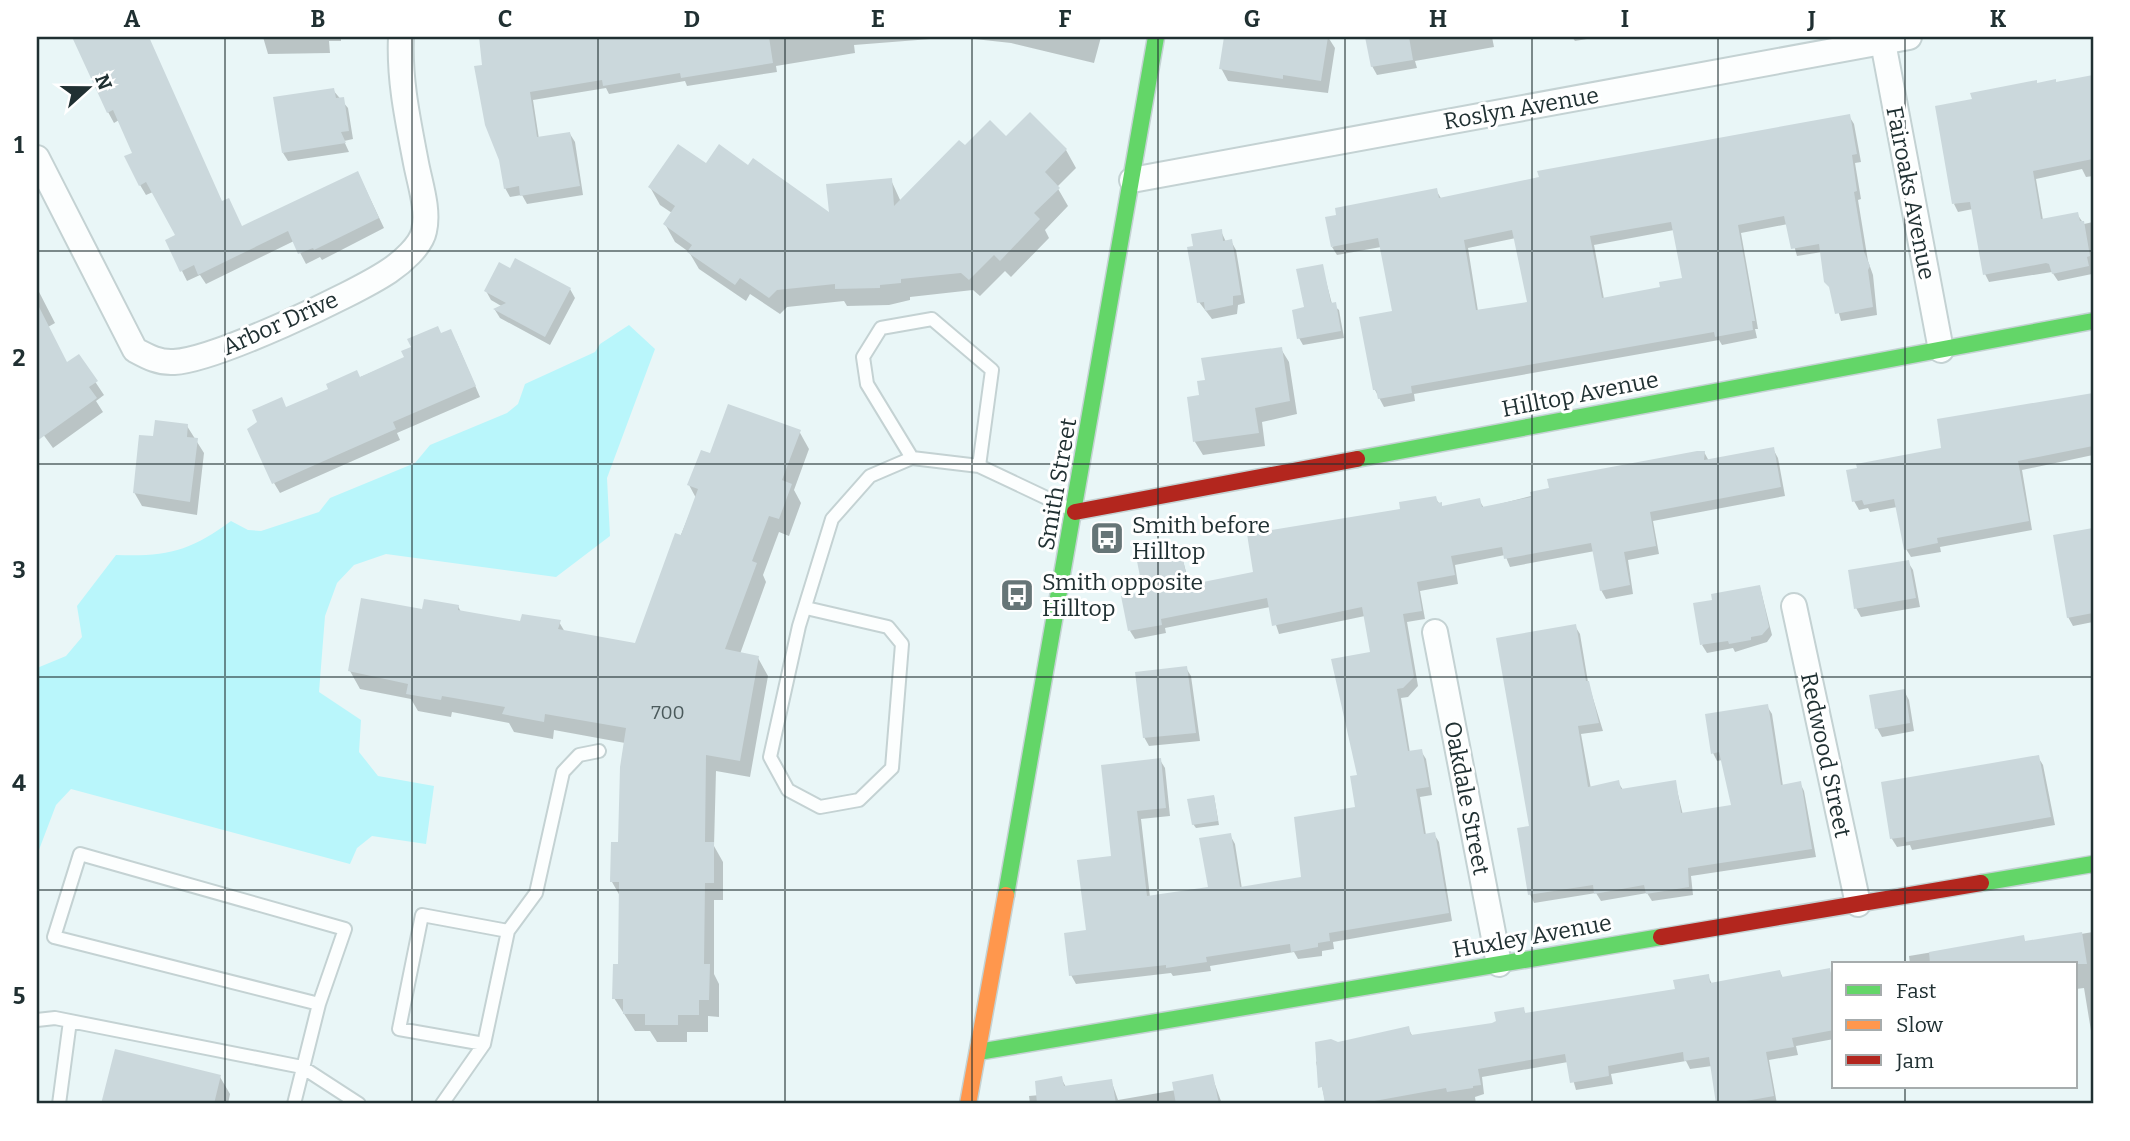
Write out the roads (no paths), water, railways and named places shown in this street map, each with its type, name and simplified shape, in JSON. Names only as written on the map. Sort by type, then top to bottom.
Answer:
[{"type":"street","name":"Arbor Drive","points":[[37,158],[135,350],[155,360],[174,362],[203,357],[390,270],[412,250],[424,233],[425,208],[401,89],[401,37]]},
{"type":"street","name":"Smith Street","points":[[968,1104],[1075,512],[1156,37]]},
{"type":"street","name":"Roslyn Avenue","points":[[1132,180],[1883,39],[1909,37]]},
{"type":"street","name":"Fairoaks Avenue","points":[[1883,39],[1941,350]]},
{"type":"street","name":"Hilltop Avenue","points":[[1075,512],[2093,321]]},
{"type":"street","name":"Redwood Street","points":[[1794,606],[1858,904]]},
{"type":"street","name":"Oakdale Street","points":[[1435,632],[1499,964]]},
{"type":"street","name":"Huxley Avenue","points":[[978,1052],[2093,864]]},
{"type":"lane","points":[[912,458],[867,384],[863,357],[881,328],[933,319],[992,370],[979,466]]},
{"type":"lane","points":[[806,608],[888,627],[902,644],[892,768],[859,800],[820,807],[788,790],[770,757],[806,608],[832,519],[870,476],[912,458],[979,466],[1075,512]]},
{"type":"lane","points":[[442,1104],[484,1044],[508,931],[536,893],[563,772],[579,755],[599,751]]},
{"type":"lane","points":[[294,1104],[319,1004],[345,929],[80,854],[54,937],[319,1004]]},
{"type":"lane","points":[[484,1044],[399,1029],[422,915],[508,931]]},
{"type":"lane","points":[[37,1020],[55,1018],[302,1067],[359,1104]]},
{"type":"lane","points":[[59,1104],[70,1021]]},
{"type":"place","name":"Smith before Hilltop","points":[[1107,538]]},
{"type":"place","name":"Smith opposite Hilltop","points":[[1017,595]]}]
